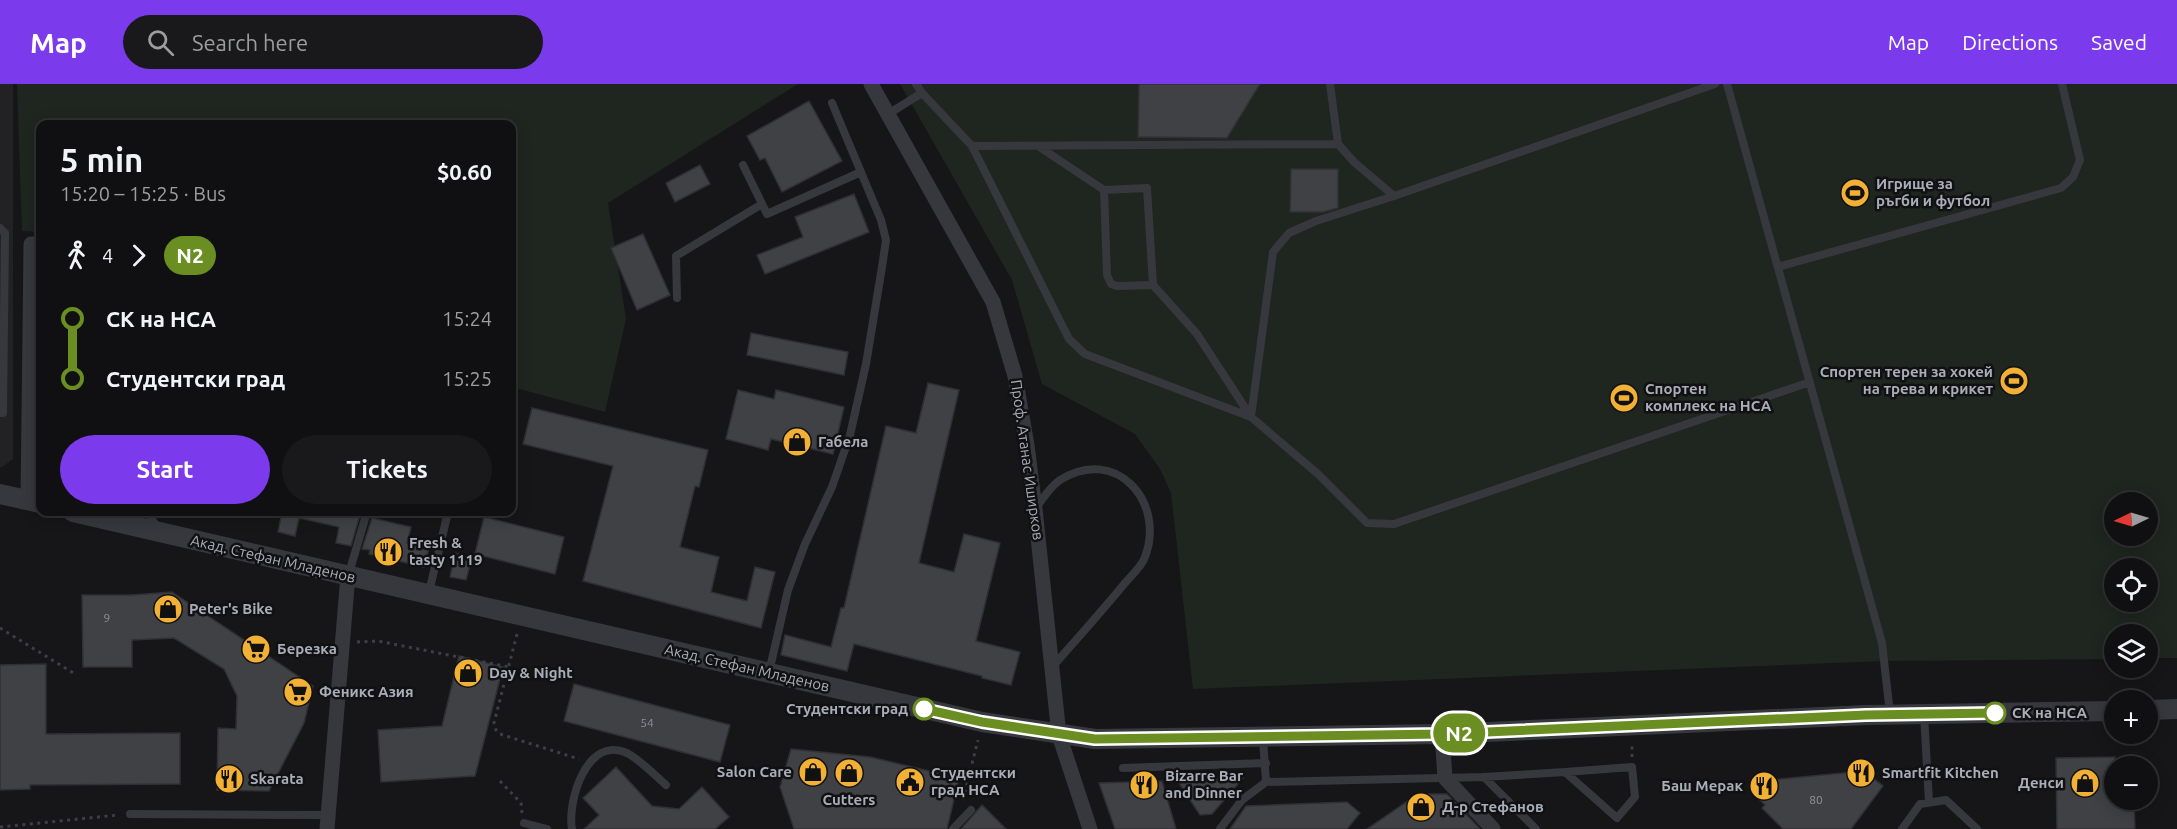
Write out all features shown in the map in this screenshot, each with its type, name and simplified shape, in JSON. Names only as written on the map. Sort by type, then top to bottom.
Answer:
[{"type":"street","name":"Проф. Атанас Иширков","points":[[871,84],[993,302],[1015,376],[1035,509],[1059,735],[1090,829]]},
{"type":"street","points":[[0,494],[34,502],[31,244],[36,244]]},
{"type":"street","name":"Акад. Стефан Младенов","points":[[90,516],[982,722],[1095,739],[1442,734],[1890,715],[2104,711]]},
{"type":"street","points":[[328,822],[348,575]]},
{"type":"street","points":[[2158,710],[2177,709]]},
{"type":"street","points":[[1442,734],[1445,778],[1493,829]]},
{"type":"lane","points":[[916,84],[972,146],[1069,339],[1085,354],[1251,417]]},
{"type":"lane","points":[[1330,84],[1338,144],[1354,162],[1394,196]]},
{"type":"lane","points":[[1251,417],[1273,252],[1289,232],[1715,84]]},
{"type":"lane","points":[[1727,84],[1882,643],[1890,715]]},
{"type":"lane","points":[[1778,267],[2061,188],[2073,177],[2080,160],[2062,84]]},
{"type":"lane","points":[[888,114],[922,93]]},
{"type":"lane","points":[[768,673],[788,590],[805,544],[832,487],[850,435],[866,364],[886,240],[881,220],[832,103]]},
{"type":"lane","points":[[972,146],[1338,144]]},
{"type":"lane","points":[[1038,146],[1104,190],[1147,188],[1153,285],[1197,334],[1251,417],[1318,474],[1367,523],[1394,524],[1810,382]]},
{"type":"lane","points":[[743,165],[767,214],[861,172]]},
{"type":"lane","points":[[1104,190],[1107,275],[1111,284],[1117,286],[1153,285]]},
{"type":"lane","points":[[677,298],[676,256],[762,204]]},
{"type":"lane","points":[[0,228],[5,233],[3,414],[0,413]]},
{"type":"lane","points":[[1035,509],[1058,482],[1085,470],[1103,470],[1121,476],[1134,487],[1144,502],[1152,528],[1144,559],[1113,599],[1053,667]]},
{"type":"lane","points":[[150,516],[161,533]]},
{"type":"lane","points":[[348,575],[366,516]]},
{"type":"lane","points":[[429,594],[447,516]]},
{"type":"lane","points":[[1924,714],[1929,802]]},
{"type":"lane","points":[[1263,737],[1266,782]]},
{"type":"lane","points":[[572,829],[571,806],[579,779],[590,763],[604,753],[615,750],[628,753],[666,785]]},
{"type":"lane","points":[[1123,768],[1266,763]]},
{"type":"lane","points":[[1220,829],[1242,800],[1266,782],[1484,777],[1565,772],[1632,768],[1635,797],[1617,818],[1565,772]]},
{"type":"lane","points":[[1484,777],[1536,829]]},
{"type":"lane","points":[[1902,829],[1920,804],[1946,800],[1977,829]]},
{"type":"lane","points":[[953,829],[971,810]]},
{"type":"lane","points":[[130,814],[328,822]]},
{"type":"lane","points":[[524,823],[547,829]]},
{"type":"path","points":[[522,616],[494,723],[496,730],[500,734],[590,763]]},
{"type":"path","points":[[0,628],[75,674]]},
{"type":"path","points":[[342,642],[378,641],[509,667]]},
{"type":"path","points":[[962,805],[982,722]]},
{"type":"path","points":[[1632,726],[1632,768]]},
{"type":"path","points":[[500,781],[521,803],[524,823]]},
{"type":"path","points":[[0,827],[130,814]]},
{"type":"shaded area","points":[[0,84],[13,84],[13,459],[2,467],[0,467]]},
{"type":"shaded area","points":[[17,84],[798,84],[608,203],[626,319],[605,412],[516,388],[516,120],[36,120],[36,232],[22,231]]},
{"type":"shaded area","name":"Спортен комплекс на НСА","points":[[900,84],[2177,84],[2177,658],[2158,658],[2158,624],[2104,624],[2104,659],[1884,661],[1193,689],[1171,493],[1160,469],[1135,434],[1042,384],[1012,280]]},
{"type":"building","points":[[1139,84],[1260,84],[1227,138],[1138,137]]},
{"type":"building","points":[[809,101],[842,161],[782,192],[765,158],[760,160],[747,136]]},
{"type":"building","points":[[700,165],[710,184],[675,202],[666,183]]},
{"type":"building","points":[[1291,169],[1338,169],[1338,208],[1323,212],[1290,212]]},
{"type":"building","points":[[854,194],[869,232],[765,274],[757,255],[803,237],[795,217]]},
{"type":"building","points":[[643,234],[670,295],[637,310],[611,248]]},
{"type":"building","points":[[751,333],[848,352],[844,375],[747,355]]},
{"type":"building","points":[[928,383],[959,390],[919,563],[954,572],[964,534],[1000,543],[976,641],[1020,652],[1011,685],[854,644],[847,671],[781,655],[785,635],[831,647],[841,608],[844,608],[886,426],[916,433]]},
{"type":"building","points":[[738,390],[774,399],[776,390],[844,407],[833,454],[771,439],[768,450],[726,439]]},
{"type":"building","points":[[532,408],[708,450],[699,487],[695,486],[680,547],[719,557],[711,592],[747,601],[755,567],[775,572],[761,628],[583,581],[613,466],[523,444]]},
{"type":"building","points":[[281,516],[360,516],[351,546],[336,543],[339,527],[299,518],[295,536],[278,532]]},
{"type":"building","points":[[484,517],[564,537],[555,574],[475,554]]},
{"type":"building","points":[[372,518],[411,527],[407,543],[429,548],[424,567],[369,554],[370,550],[362,549]]},
{"type":"building","points":[[455,553],[472,558],[466,580],[450,577]]},
{"type":"building","points":[[172,592],[313,686],[304,723],[269,791],[217,790],[218,728],[236,729],[237,696],[224,669],[174,638],[132,640],[132,667],[83,667],[82,595]]},
{"type":"building","points":[[459,656],[503,667],[475,776],[381,782],[378,730],[442,726]]},
{"type":"building","points":[[46,664],[46,734],[180,733],[180,784],[30,785],[30,789],[0,790],[0,665]]},
{"type":"building","points":[[574,684],[730,725],[720,762],[564,721]]},
{"type":"building","points":[[791,749],[870,757],[959,778],[947,829],[794,829],[780,787]]},
{"type":"building","name":"Денси","points":[[2104,757],[2104,810],[2134,810],[2135,829],[2057,829],[2056,758]]},
{"type":"building","points":[[616,767],[652,806],[679,809],[702,787],[729,817],[715,829],[584,829],[599,815],[583,798]]},
{"type":"building","points":[[1864,771],[1883,786],[1851,829],[1783,829],[1762,808],[1765,805],[1755,795],[1761,781]]},
{"type":"building","points":[[1243,778],[1212,814],[1200,815],[1177,780]]},
{"type":"building","points":[[1162,781],[1176,829],[1115,829],[1099,783]]},
{"type":"building","points":[[1418,794],[1447,794],[1480,829],[1367,829]]},
{"type":"building","points":[[1347,802],[1360,813],[1347,829],[1230,829],[1246,806]]},
{"type":"building","points":[[982,805],[1006,829],[961,829]]},
{"type":"bus line","name":"N2","points":[[924,709],[982,722],[1095,739],[1442,734],[1866,715],[1995,713]]},
{"type":"place","name":"Игрище за ръгби и футбол","points":[[1855,193]]},
{"type":"place","name":"Спортен терен за хокей на трева и крикет","points":[[2014,381]]},
{"type":"place","name":"Спортен комплекс на НСА","points":[[1624,398]]},
{"type":"place","name":"Габела","points":[[797,442]]},
{"type":"place","name":"Fresh & tasty 1119","points":[[388,552]]},
{"type":"place","name":"Peter's Bike","points":[[168,609]]},
{"type":"place","name":"Березка","points":[[256,649]]},
{"type":"place","name":"Day & Night","points":[[468,673]]},
{"type":"place","name":"Феникс Азия","points":[[298,692]]},
{"type":"place","name":"Студентски град","points":[[924,709]]},
{"type":"place","name":"СК на НСА","points":[[1995,713]]},
{"type":"place","name":"Salon Care","points":[[813,772]]},
{"type":"place","name":"Cutters","points":[[849,773]]},
{"type":"place","name":"Smartfit Kitchen","points":[[1861,773]]},
{"type":"place","name":"Skarata","points":[[229,779]]},
{"type":"place","name":"Студентски град НСА","points":[[910,782]]},
{"type":"place","name":"Денси","points":[[2085,783]]},
{"type":"place","name":"Bizarre Bar and Dinner","points":[[1144,785]]},
{"type":"place","name":"Баш Мерак","points":[[1764,786]]},
{"type":"place","name":"Д-р Стефанов","points":[[1421,807]]}]
